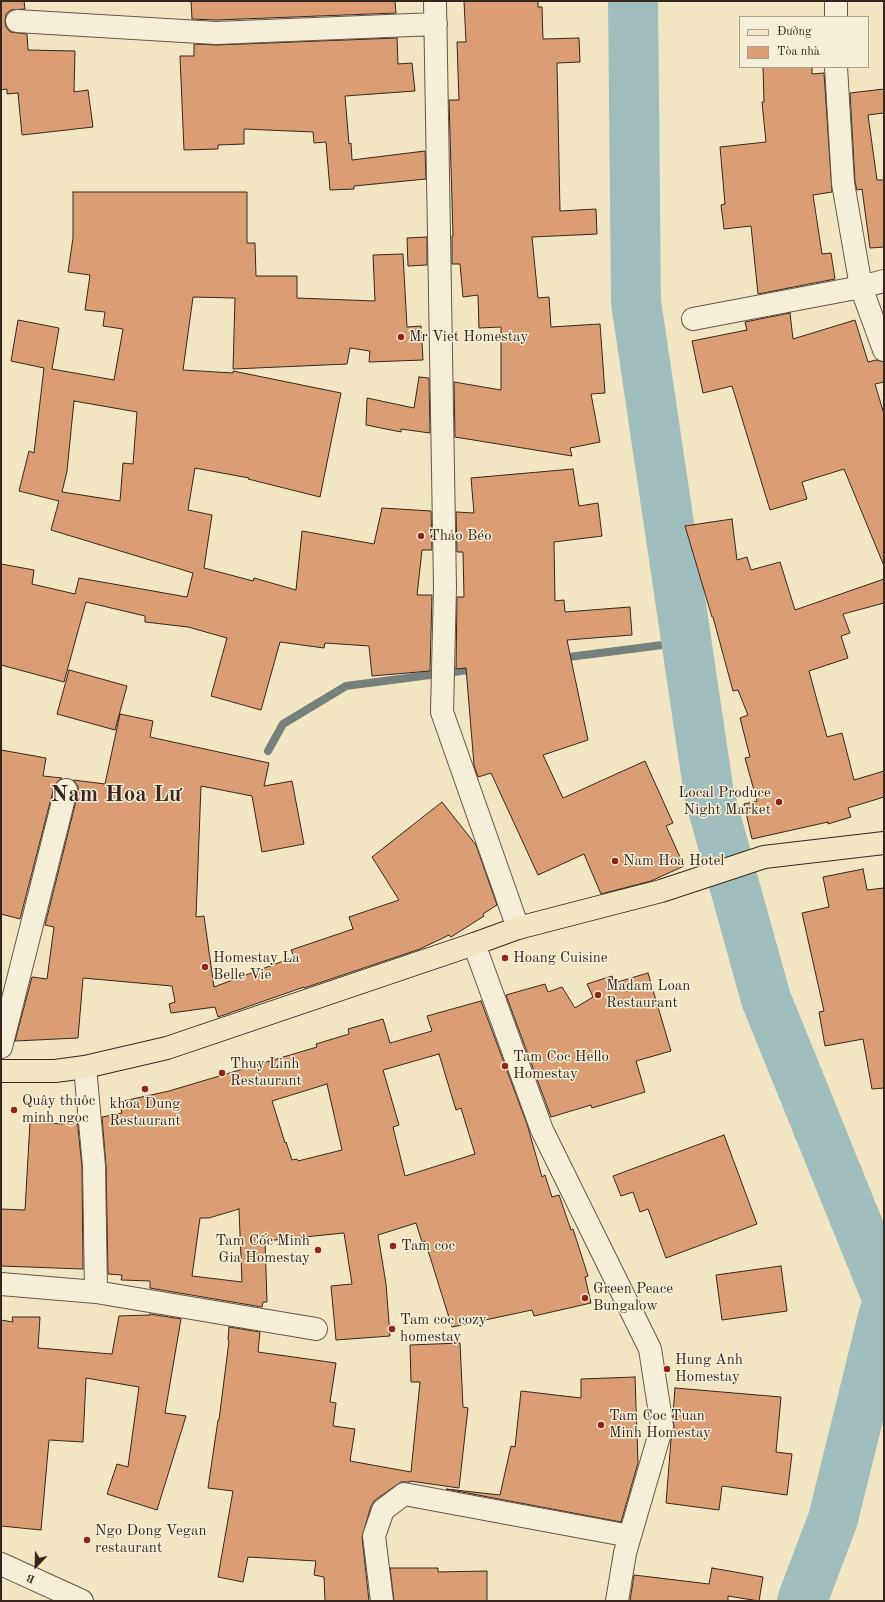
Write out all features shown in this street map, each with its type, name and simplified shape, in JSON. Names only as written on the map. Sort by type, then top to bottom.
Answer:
[{"type":"main road","points":[[1,1071],[55,1071],[85,1067],[167,1048],[518,928],[661,891],[764,857],[884,843]]},
{"type":"street","points":[[435,1],[445,587],[442,712],[518,928]]},
{"type":"street","points":[[836,1],[836,16]]},
{"type":"street","points":[[17,21],[216,33],[436,24]]},
{"type":"street","points":[[836,68],[843,183],[861,287],[884,350]]},
{"type":"street","points":[[693,319],[861,287],[884,280]]},
{"type":"street","points":[[1,1047],[66,790]]},
{"type":"street","points":[[474,944],[542,1130],[650,1349],[662,1426],[625,1553],[617,1601]]},
{"type":"street","points":[[85,1067],[94,1166],[96,1292]]},
{"type":"street","points":[[1,1284],[96,1292],[316,1329]]},
{"type":"street","points":[[382,1601],[374,1536],[383,1510],[404,1494],[630,1536]]},
{"type":"street","points":[[1,1564],[82,1601]]},
{"type":"building","points":[[1,1],[24,1],[25,9],[11,10],[6,14],[5,21],[6,27],[10,32],[27,34],[28,50],[75,51],[74,92],[88,90],[93,127],[22,135],[18,93],[7,94],[7,89],[1,90]]},
{"type":"building","points":[[191,1],[395,1],[396,13],[216,20],[192,19]]},
{"type":"building","points":[[464,1],[538,1],[538,7],[542,7],[543,39],[579,38],[580,62],[557,63],[560,211],[596,209],[597,234],[532,237],[538,298],[549,297],[551,327],[600,324],[605,393],[591,394],[600,442],[570,448],[572,456],[455,437],[454,382],[501,390],[501,327],[479,328],[478,295],[463,297],[460,264],[452,264],[453,236],[449,100],[459,100],[457,42],[466,42]]},
{"type":"building","points":[[397,38],[398,64],[412,63],[415,91],[345,96],[349,144],[351,143],[352,160],[425,151],[426,179],[354,186],[354,189],[330,190],[326,142],[314,143],[313,132],[244,129],[244,144],[218,145],[218,149],[184,150],[180,56],[194,56],[194,44],[217,45]]},
{"type":"building","points":[[763,68],[812,68],[812,74],[824,73],[832,192],[813,195],[822,254],[831,253],[835,279],[758,294],[751,226],[724,229],[721,205],[725,204],[720,147],[766,142],[762,102],[764,102]]},
{"type":"building","points":[[884,89],[884,113],[868,115],[877,180],[884,180],[884,247],[870,248],[862,189],[857,190],[855,182],[850,93]]},
{"type":"building","points":[[73,192],[247,192],[247,243],[255,243],[256,276],[297,276],[297,298],[375,301],[373,255],[403,254],[407,327],[421,326],[423,360],[369,362],[370,351],[350,348],[347,364],[233,369],[235,298],[193,297],[183,370],[233,373],[233,371],[341,393],[320,497],[248,479],[249,478],[195,468],[188,510],[212,515],[204,568],[253,581],[254,578],[296,590],[302,531],[374,544],[382,508],[431,511],[432,550],[422,550],[417,595],[432,595],[430,671],[372,676],[369,646],[325,643],[324,648],[280,642],[261,710],[211,696],[227,638],[188,627],[145,622],[145,616],[86,602],[64,682],[1,665],[1,564],[34,570],[32,584],[75,594],[79,578],[187,597],[193,573],[51,530],[59,501],[19,491],[29,451],[34,453],[44,368],[11,361],[18,320],[59,328],[52,369],[114,380],[123,329],[103,326],[105,312],[85,310],[90,275],[68,272],[73,238]],"holes":[[[74,401],[137,412],[133,464],[123,463],[120,501],[62,492],[67,471]]]},
{"type":"building","points":[[427,237],[427,265],[408,266],[407,238]]},
{"type":"building","points":[[790,313],[793,339],[855,320],[868,362],[876,360],[884,362],[884,382],[875,384],[884,414],[884,566],[844,469],[802,482],[807,499],[770,510],[732,386],[703,393],[692,341],[747,330],[745,322]]},
{"type":"building","points":[[419,377],[429,378],[430,433],[401,429],[401,432],[366,425],[367,398],[414,408]]},
{"type":"building","points":[[573,469],[579,506],[598,503],[602,536],[554,542],[555,601],[564,600],[565,612],[630,607],[632,635],[567,640],[588,740],[543,755],[563,798],[645,761],[673,823],[666,826],[684,866],[651,881],[601,894],[584,854],[538,875],[491,773],[478,777],[474,765],[466,668],[456,669],[457,597],[464,597],[463,552],[457,552],[456,512],[474,513],[471,478]]},
{"type":"building","points":[[732,519],[737,560],[747,557],[751,570],[780,562],[795,610],[884,579],[884,603],[843,614],[850,633],[841,636],[848,658],[809,671],[827,737],[842,733],[854,780],[884,771],[884,797],[848,808],[851,817],[828,824],[828,822],[752,839],[744,804],[757,801],[745,758],[750,757],[740,718],[748,715],[738,690],[733,691],[713,617],[685,526]]},
{"type":"building","points":[[69,670],[127,686],[115,730],[57,714]]},
{"type":"building","points":[[120,714],[153,721],[150,737],[269,763],[264,786],[292,781],[304,844],[262,852],[252,796],[201,786],[196,917],[204,916],[214,987],[294,957],[291,950],[353,929],[349,917],[399,900],[372,857],[442,802],[476,845],[497,905],[483,914],[484,916],[451,937],[449,935],[420,949],[218,1017],[215,1007],[171,1013],[169,1004],[175,1002],[172,986],[83,978],[78,1038],[15,1041],[32,977],[47,979],[54,927],[45,925],[78,793],[78,786],[73,780],[105,784]]},
{"type":"building","points":[[1,750],[46,758],[43,776],[62,778],[54,787],[20,919],[1,914]]},
{"type":"building","points":[[863,869],[867,890],[884,888],[884,1088],[872,1089],[863,1039],[825,1046],[819,1012],[824,1011],[802,913],[829,907],[823,877]]},
{"type":"building","points":[[648,973],[671,1051],[636,1061],[645,1092],[592,1108],[591,1105],[551,1117],[506,995],[545,984],[548,992],[562,987],[575,1008],[593,997],[587,984],[612,976],[614,983]]},
{"type":"building","points":[[481,1001],[527,1124],[542,1177],[545,1175],[552,1197],[559,1195],[571,1230],[573,1229],[588,1276],[585,1277],[591,1303],[534,1316],[532,1310],[452,1327],[425,1241],[422,1242],[416,1223],[378,1235],[386,1284],[390,1336],[336,1340],[331,1286],[352,1284],[344,1233],[265,1241],[267,1302],[263,1302],[262,1307],[150,1288],[150,1281],[121,1280],[122,1275],[108,1274],[106,1166],[102,1117],[122,1113],[119,1102],[169,1091],[317,1047],[316,1044],[349,1034],[348,1029],[383,1019],[390,1043],[432,1031],[427,1016]],"holes":[[[439,1054],[456,1110],[461,1108],[475,1154],[405,1176],[393,1127],[399,1125],[383,1070]],[[327,1084],[342,1150],[298,1161],[297,1159],[292,1160],[272,1101]],[[239,1209],[242,1282],[192,1276],[200,1218],[209,1218]]]},
{"type":"building","points":[[77,1118],[82,1167],[83,1269],[1,1266],[1,1209],[25,1210],[30,1122],[63,1124],[63,1119]]},
{"type":"building","points":[[724,1135],[757,1224],[666,1258],[648,1209],[640,1212],[633,1192],[621,1196],[613,1176]]},
{"type":"building","points":[[781,1266],[787,1311],[722,1320],[716,1275]]},
{"type":"building","points":[[150,1314],[181,1319],[165,1413],[186,1416],[157,1510],[107,1494],[117,1464],[128,1467],[139,1387],[86,1378],[83,1442],[49,1440],[41,1530],[1,1526],[1,1320],[13,1322],[12,1317],[40,1317],[38,1348],[112,1354],[119,1316]]},
{"type":"building","points":[[229,1327],[260,1332],[258,1352],[336,1363],[330,1402],[336,1403],[333,1426],[355,1429],[350,1461],[411,1472],[420,1382],[411,1382],[410,1345],[460,1343],[463,1407],[468,1408],[459,1488],[410,1481],[401,1482],[375,1500],[371,1506],[362,1537],[369,1601],[325,1601],[324,1577],[314,1575],[316,1561],[248,1557],[243,1582],[218,1577],[233,1491],[208,1488],[219,1420],[229,1341]]},
{"type":"building","points":[[635,1377],[638,1463],[621,1522],[446,1489],[500,1495],[511,1446],[515,1447],[521,1391],[581,1398],[581,1379]]},
{"type":"building","points":[[675,1388],[781,1397],[776,1452],[792,1454],[787,1495],[722,1486],[719,1510],[666,1503],[671,1440],[674,1429],[673,1414]]},
{"type":"building","points":[[390,1568],[438,1568],[438,1572],[487,1571],[487,1601],[394,1601]]},
{"type":"building","points":[[712,1568],[763,1577],[759,1601],[728,1596],[728,1601],[630,1601],[634,1575],[709,1584]]},
{"type":"waterway","points":[[633,1],[636,302],[709,794],[766,999],[884,1290]]},
{"type":"waterway","points":[[561,658],[686,642]]},
{"type":"waterway","points":[[268,751],[283,724],[346,686],[476,669]]},
{"type":"waterway","points":[[802,1601],[833,1519],[884,1313]]},
{"type":"place","name":"Mr Viet Homestay","points":[[401,337]]},
{"type":"place","name":"Thảo Béo","points":[[421,536]]},
{"type":"place","name":"Local Produce Night Market","points":[[779,802]]},
{"type":"place","name":"Nam Hoa Hotel","points":[[615,861]]},
{"type":"place","name":"Hoang Cuisine","points":[[505,958]]},
{"type":"place","name":"Homestay La Belle Vie","points":[[205,967]]},
{"type":"place","name":"Madam Loan Restaurant","points":[[598,995]]},
{"type":"place","name":"Tam Coc Hello Homestay","points":[[505,1066]]},
{"type":"place","name":"Thuy Linh Restaurant","points":[[222,1073]]},
{"type":"place","name":"khoa Dung Restaurant","points":[[145,1089]]},
{"type":"place","name":"Quây thuôc minh ngoc","points":[[14,1110]]},
{"type":"place","name":"Tam coc","points":[[393,1246]]},
{"type":"place","name":"Tam Cốc Minh Gia Homestay","points":[[318,1250]]},
{"type":"place","name":"Green Peace Bungalow","points":[[585,1298]]},
{"type":"place","name":"Tam coc cozy homestay","points":[[392,1329]]},
{"type":"place","name":"Hung Anh Homestay","points":[[667,1369]]},
{"type":"place","name":"Tam Coc Tuan Minh Homestay","points":[[601,1425]]},
{"type":"place","name":"Ngo Dong Vegan restaurant","points":[[87,1540]]},
{"type":"district","name":"Nam Hoa Lư","points":[[116,795]]}]
